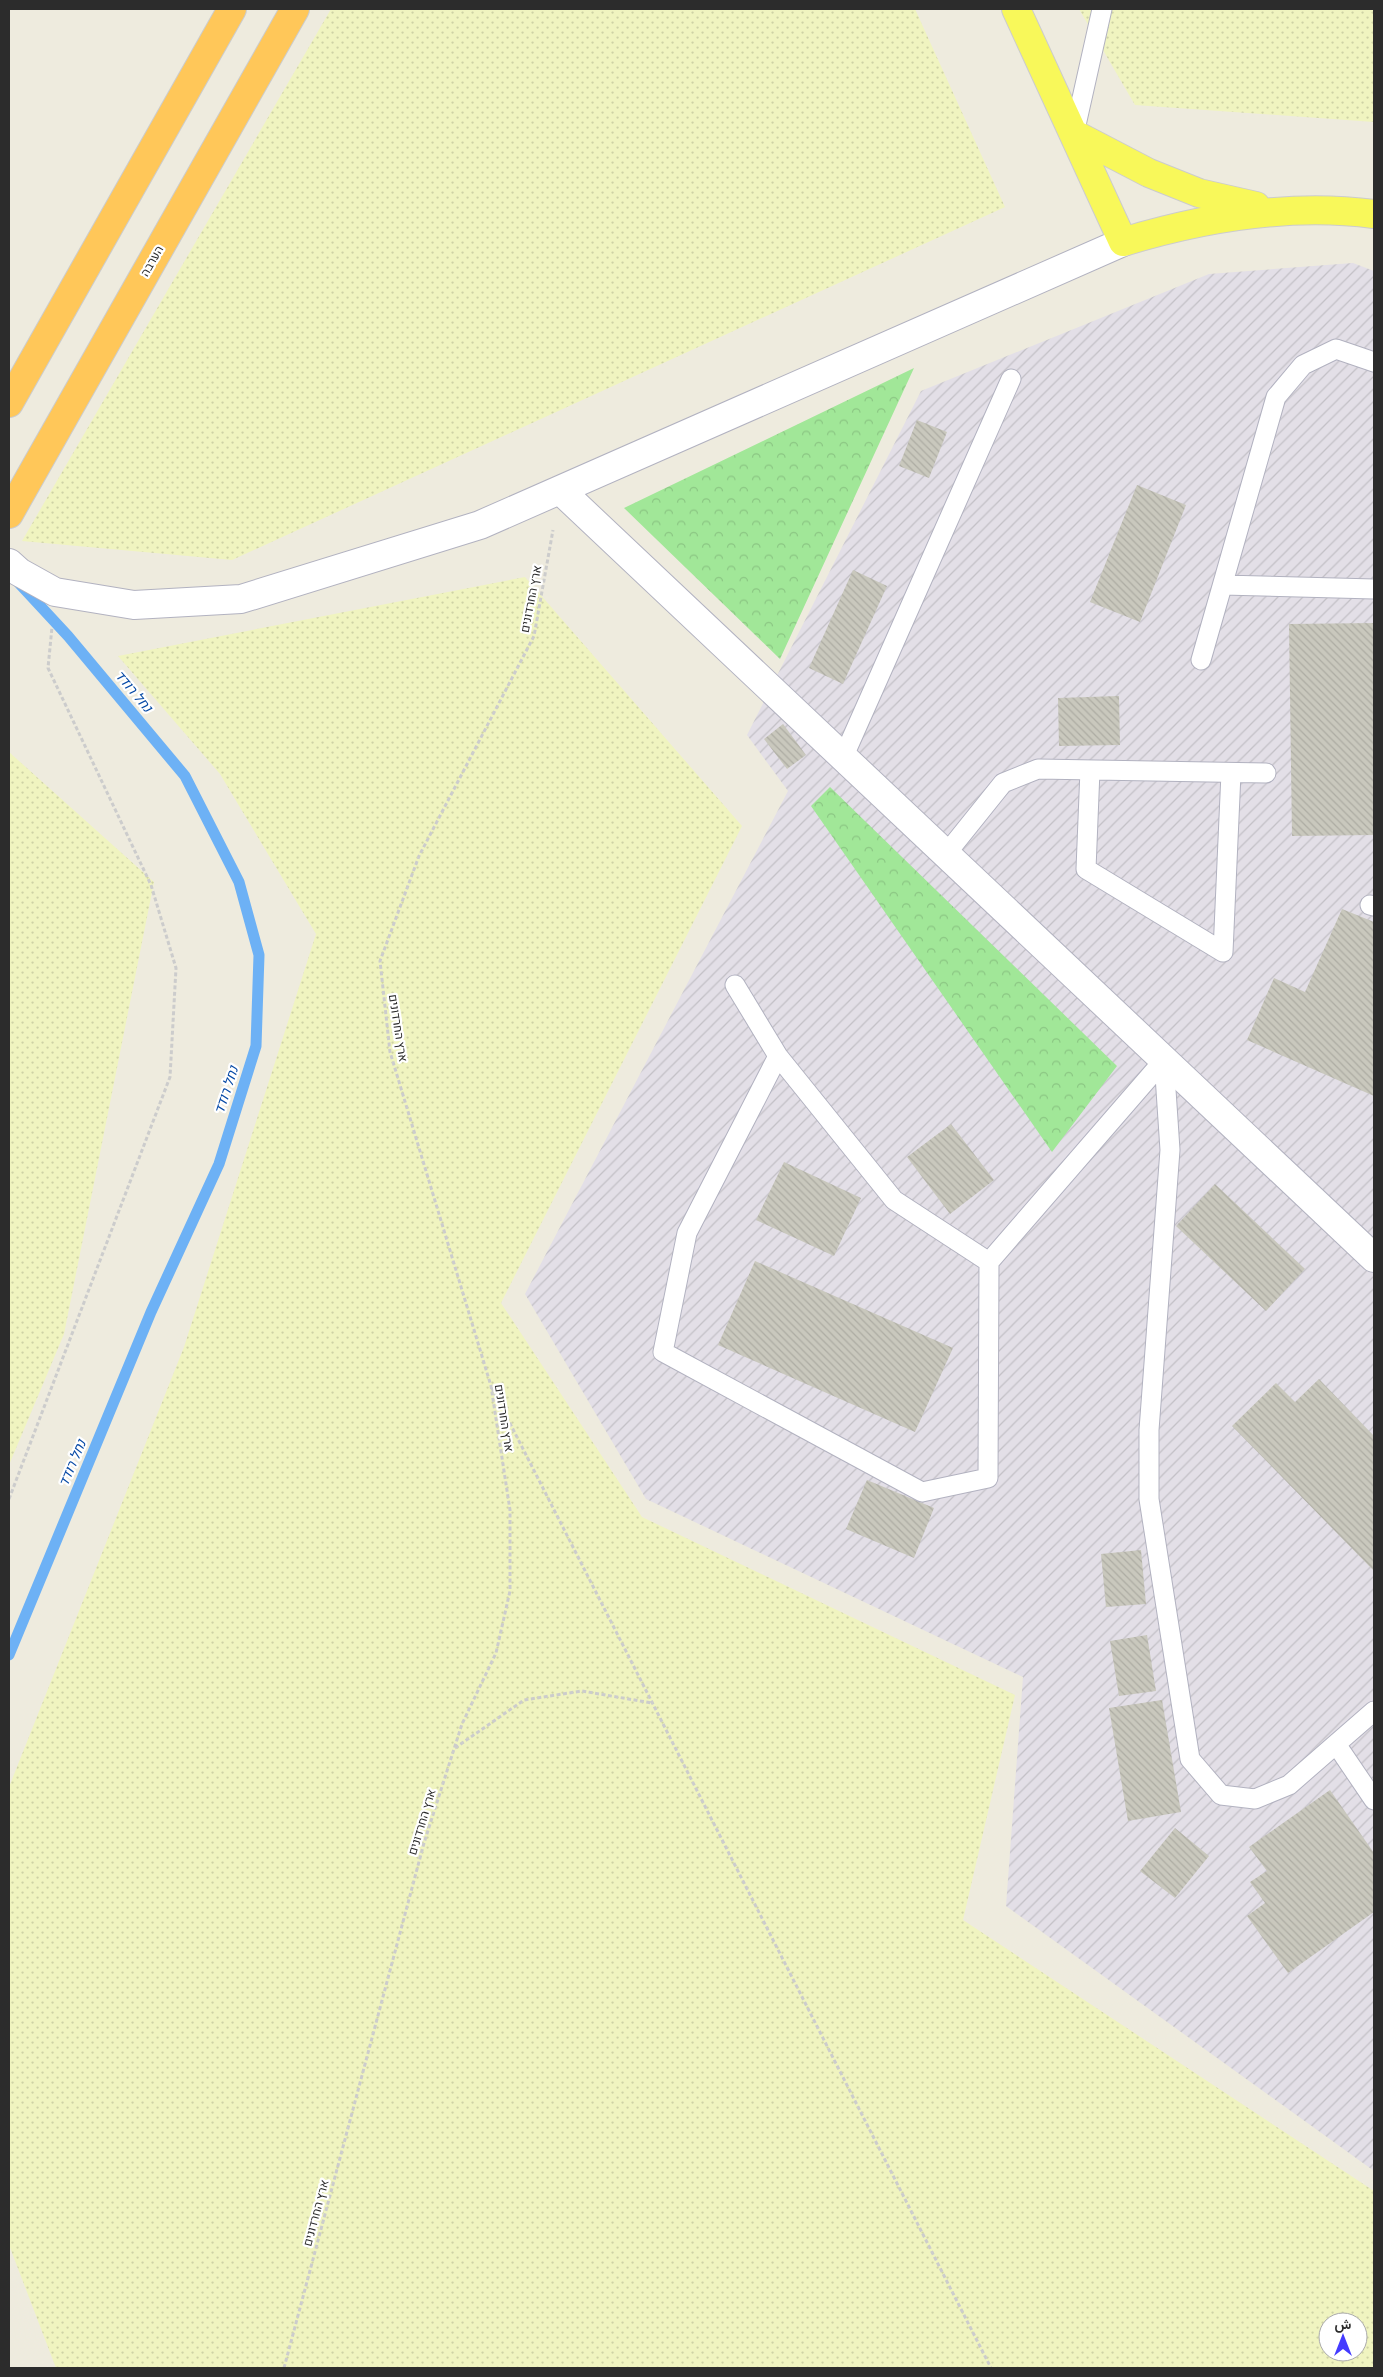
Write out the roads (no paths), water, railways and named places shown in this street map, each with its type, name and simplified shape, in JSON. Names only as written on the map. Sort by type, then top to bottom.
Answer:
[{"type":"highway","points":[[9,403],[232,9]]},
{"type":"highway","name":"הערבה","points":[[9,514],[295,9]]},
{"type":"main road","points":[[1016,9],[1123,242],[1173,226],[1277,210],[1346,210],[1374,214]]},
{"type":"main road","points":[[1074,134],[1149,174],[1199,193],[1277,210]]},
{"type":"street","points":[[9,563],[19,572],[55,592],[134,605],[242,599],[480,525],[1123,242]]},
{"type":"street","points":[[560,490],[1374,1258]]},
{"type":"lane","points":[[1074,134],[1102,9]]},
{"type":"lane","points":[[1201,660],[1276,397],[1303,365],[1336,349],[1374,362]]},
{"type":"lane","points":[[843,758],[1011,379]]},
{"type":"lane","points":[[1223,585],[1374,589]]},
{"type":"lane","points":[[946,854],[1003,783],[1038,769],[1266,773]]},
{"type":"lane","points":[[1090,770],[1086,869],[1223,952],[1231,772]]},
{"type":"lane","points":[[736,985],[778,1056],[894,1200],[989,1262]]},
{"type":"lane","points":[[778,1056],[687,1233],[663,1352],[922,1492],[988,1478],[989,1262],[1164,1060]]},
{"type":"lane","points":[[1164,1060],[1170,1150],[1149,1430],[1149,1499],[1190,1759],[1221,1795],[1255,1799],[1289,1785],[1374,1711]]},
{"type":"lane","points":[[1336,1744],[1374,1800]]},
{"type":"waterway","name":"נחל רודד","points":[[9,1655],[151,1312],[219,1164],[256,1046],[259,955],[239,882],[185,776],[68,636],[17,581]]}]
